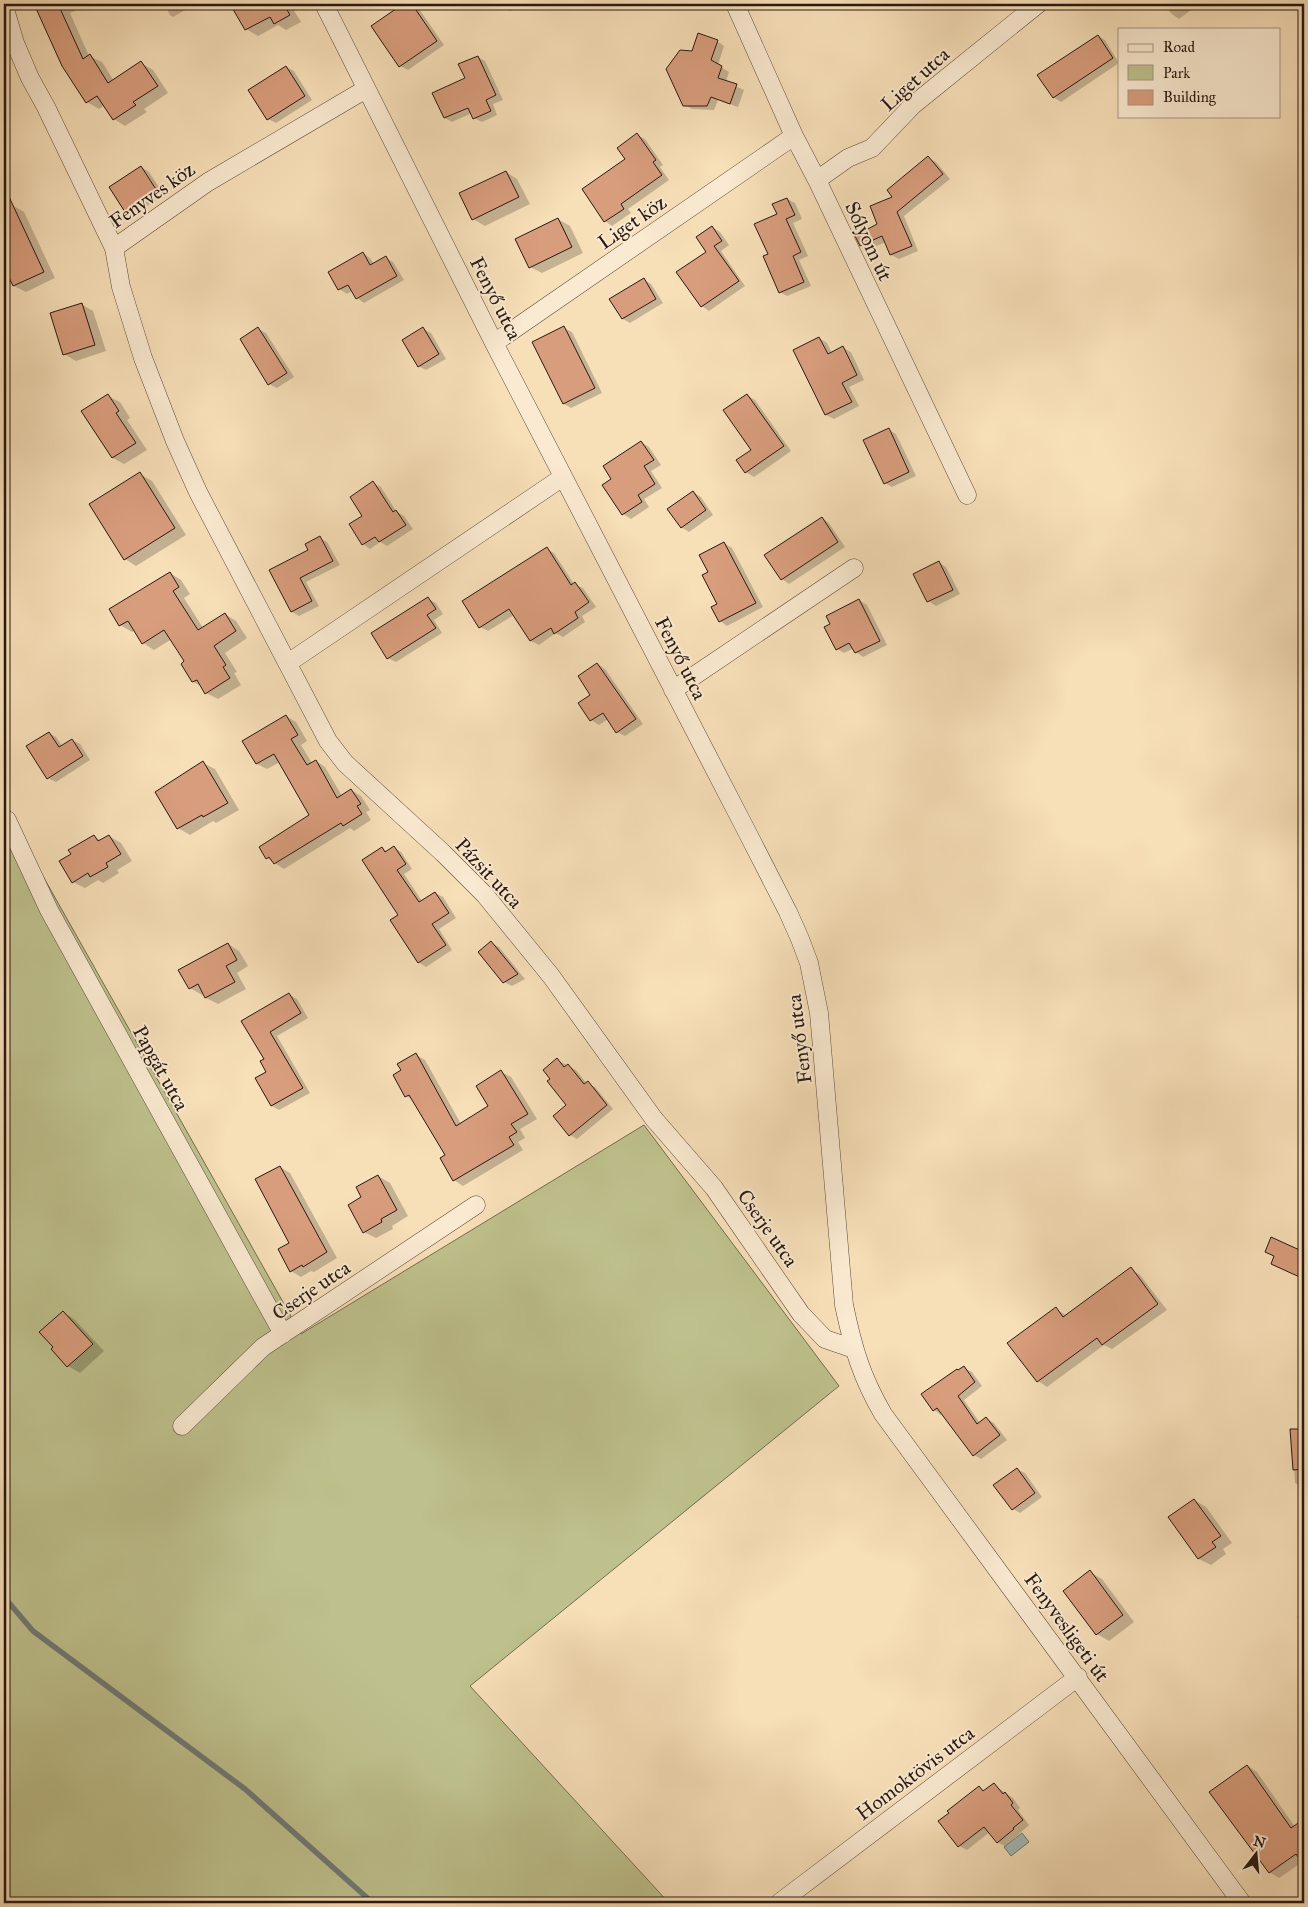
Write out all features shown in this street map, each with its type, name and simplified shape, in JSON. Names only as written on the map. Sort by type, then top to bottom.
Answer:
[{"type":"street","name":"Fenyő utca","points":[[324,4],[494,343],[788,912],[809,963],[823,1042],[844,1305],[862,1374]]},
{"type":"street","name":"Sólyom út","points":[[735,4],[794,136],[817,180],[967,495]]},
{"type":"street","name":"Liget utca","points":[[817,180],[848,158],[872,148],[913,105],[1038,4]]},
{"type":"street","name":"Fenyves köz","points":[[4,6],[14,43],[114,248],[208,182],[366,88]]},
{"type":"street","name":"Liget köz","points":[[494,343],[794,136]]},
{"type":"street","name":"Pázsit utca","points":[[114,248],[121,287],[143,358],[175,441],[198,492],[328,741],[345,764],[485,895],[551,976],[654,1119]]},
{"type":"street","points":[[288,663],[563,477]]},
{"type":"street","points":[[673,690],[854,568]]},
{"type":"street","name":"Papgát utca","points":[[7,820],[49,910],[283,1334]]},
{"type":"street","name":"Cserje utca","points":[[654,1119],[714,1188],[814,1329],[825,1339],[854,1349]]},
{"type":"street","name":"Cserje utca","points":[[182,1426],[263,1347],[476,1205]]},
{"type":"street","name":"Fenyvesligeti út","points":[[862,1374],[883,1414],[1078,1677],[1242,1903]]},
{"type":"street","name":"Homoktövis utca","points":[[779,1903],[1078,1677]]},
{"type":"green space","points":[[4,807],[301,1334],[644,1125],[839,1386],[470,1686],[669,1903],[4,1903]]},
{"type":"water","points":[[1022,1833],[1029,1842],[1011,1856],[1004,1847]]},
{"type":"building","points":[[34,4],[58,4],[83,59],[90,54],[108,83],[141,61],[158,86],[133,102],[136,105],[113,120],[97,96],[86,103],[62,66]]},
{"type":"building","points":[[230,4],[293,4],[286,8],[290,15],[274,24],[270,17],[245,30]]},
{"type":"building","points":[[403,4],[412,4],[437,41],[399,67],[371,26]]},
{"type":"building","points":[[698,33],[718,40],[711,60],[722,66],[718,78],[737,84],[730,104],[711,97],[707,106],[683,106],[666,69],[680,50],[692,51]]},
{"type":"building","points":[[1098,35],[1113,58],[1053,98],[1037,75]]},
{"type":"building","points":[[478,56],[496,95],[486,100],[491,111],[473,119],[468,108],[444,118],[432,93],[465,78],[458,64]]},
{"type":"building","points":[[286,66],[305,96],[267,120],[248,90]]},
{"type":"building","points":[[637,133],[656,160],[653,162],[662,175],[621,204],[624,209],[604,222],[582,189],[625,159],[617,148]]},
{"type":"building","points":[[928,156],[943,174],[897,212],[912,246],[890,255],[882,236],[860,246],[855,236],[877,224],[870,206],[892,197],[887,190]]},
{"type":"building","points":[[141,166],[157,191],[125,212],[109,187]]},
{"type":"building","points":[[506,171],[519,197],[472,220],[459,193]]},
{"type":"building","points":[[4,186],[44,272],[13,286],[4,267]]},
{"type":"building","points":[[787,198],[795,215],[786,219],[801,252],[793,256],[804,282],[779,293],[763,256],[768,254],[754,224],[777,214],[772,204]]},
{"type":"building","points":[[558,218],[572,247],[529,268],[515,239]]},
{"type":"building","points":[[712,226],[722,241],[714,246],[739,281],[701,307],[676,272],[706,252],[696,237]]},
{"type":"building","points":[[363,252],[370,265],[386,256],[397,276],[356,299],[348,285],[338,290],[328,272]]},
{"type":"building","points":[[644,278],[656,299],[622,319],[609,299]]},
{"type":"building","points":[[82,303],[95,345],[63,355],[50,313]]},
{"type":"building","points":[[564,326],[595,388],[563,404],[532,342]]},
{"type":"building","points":[[258,327],[287,373],[268,385],[240,339]]},
{"type":"building","points":[[423,327],[439,354],[418,367],[402,340]]},
{"type":"building","points":[[819,337],[828,354],[843,346],[857,375],[842,383],[852,402],[825,415],[793,350]]},
{"type":"building","points":[[108,394],[119,411],[116,413],[136,443],[112,458],[81,411]]},
{"type":"building","points":[[747,394],[784,446],[745,473],[736,460],[751,450],[723,410]]},
{"type":"building","points":[[889,428],[909,472],[884,484],[863,440]]},
{"type":"building","points":[[641,441],[654,460],[644,466],[655,484],[638,495],[642,502],[622,515],[602,485],[611,479],[603,466]]},
{"type":"building","points":[[140,472],[175,528],[124,560],[89,504]]},
{"type":"building","points":[[373,481],[393,512],[396,510],[406,525],[379,542],[375,537],[362,545],[349,524],[362,516],[350,497]]},
{"type":"building","points":[[693,491],[706,510],[681,528],[667,509]]},
{"type":"building","points":[[822,517],[838,542],[781,580],[764,555]]},
{"type":"building","points":[[320,536],[333,561],[300,578],[312,601],[291,612],[269,570],[308,550],[305,544]]},
{"type":"building","points":[[724,542],[756,603],[719,622],[711,607],[717,604],[702,575],[708,572],[699,555]]},
{"type":"building","points":[[547,547],[571,585],[575,582],[589,602],[575,612],[578,618],[554,634],[551,628],[530,641],[509,609],[479,628],[462,601]]},
{"type":"building","points":[[939,561],[953,590],[927,602],[913,574]]},
{"type":"building","points":[[170,572],[179,587],[173,591],[198,630],[225,613],[236,631],[214,646],[226,665],[223,667],[230,678],[205,694],[197,680],[192,682],[181,664],[184,661],[164,630],[142,644],[128,621],[119,626],[109,609]]},
{"type":"building","points":[[428,597],[436,609],[427,615],[436,628],[387,659],[371,633]]},
{"type":"building","points":[[859,599],[880,641],[855,653],[849,643],[836,650],[824,627],[830,624],[826,616]]},
{"type":"building","points":[[597,663],[636,719],[616,733],[603,713],[590,721],[578,703],[590,695],[578,676]]},
{"type":"building","points":[[286,715],[298,735],[291,739],[307,765],[316,760],[337,798],[351,789],[361,804],[357,806],[362,814],[343,826],[341,823],[274,864],[269,857],[266,859],[259,847],[309,815],[274,754],[256,764],[242,741]]},
{"type":"building","points":[[49,732],[59,747],[72,739],[83,756],[47,779],[26,746]]},
{"type":"building","points":[[203,761],[228,803],[177,829],[155,792]]},
{"type":"building","points":[[94,835],[98,841],[109,835],[121,854],[106,863],[108,867],[90,877],[88,873],[72,883],[59,861],[71,854],[68,850]]},
{"type":"building","points":[[394,846],[406,864],[397,870],[419,902],[435,892],[449,913],[432,924],[446,945],[418,963],[390,920],[398,915],[362,860],[382,847],[385,852]]},
{"type":"building","points":[[491,941],[518,974],[503,983],[478,952]]},
{"type":"building","points":[[228,943],[237,960],[226,966],[235,982],[205,998],[198,984],[189,989],[178,970]]},
{"type":"building","points":[[289,993],[301,1013],[270,1032],[303,1088],[271,1106],[255,1078],[266,1072],[260,1061],[264,1059],[241,1021]]},
{"type":"building","points":[[416,1053],[456,1126],[488,1106],[476,1086],[501,1070],[528,1114],[511,1124],[517,1132],[509,1137],[514,1145],[453,1181],[440,1158],[445,1155],[409,1095],[405,1097],[393,1075],[401,1070],[397,1064]]},
{"type":"building","points":[[557,1058],[564,1067],[568,1064],[584,1084],[588,1081],[607,1105],[569,1136],[553,1116],[566,1105],[547,1081],[550,1079],[543,1070]]},
{"type":"building","points":[[280,1166],[327,1252],[303,1267],[302,1265],[290,1272],[278,1249],[289,1243],[255,1179]]},
{"type":"building","points":[[378,1175],[397,1210],[381,1219],[382,1222],[363,1233],[348,1205],[361,1197],[356,1187]]},
{"type":"building","points":[[1271,1237],[1304,1252],[1304,1279],[1271,1264],[1274,1256],[1265,1252]]},
{"type":"building","points":[[1131,1267],[1158,1304],[1102,1345],[1097,1338],[1037,1382],[1007,1343],[1056,1307],[1063,1317]]},
{"type":"building","points":[[63,1311],[93,1344],[67,1367],[51,1349],[53,1347],[39,1332]]},
{"type":"building","points":[[964,1366],[975,1382],[958,1396],[977,1424],[986,1417],[1000,1435],[973,1456],[937,1408],[933,1411],[921,1394]]},
{"type":"building","points":[[1290,1429],[1304,1429],[1304,1469],[1293,1470]]},
{"type":"building","points":[[1017,1468],[1035,1493],[1012,1510],[993,1485]]},
{"type":"building","points":[[1194,1499],[1221,1536],[1212,1542],[1216,1547],[1198,1559],[1168,1517]]},
{"type":"building","points":[[1090,1570],[1123,1615],[1096,1635],[1063,1591]]},
{"type":"building","points":[[1247,1765],[1291,1828],[1304,1819],[1304,1865],[1296,1854],[1269,1873],[1209,1792]]},
{"type":"building","points":[[994,1783],[1003,1794],[1005,1792],[1013,1803],[1011,1805],[1023,1820],[997,1843],[984,1827],[958,1847],[938,1821],[949,1813],[947,1811],[979,1786],[983,1791]]},
{"type":"waterway","points":[[4,1597],[33,1631],[245,1789],[373,1903]]}]
